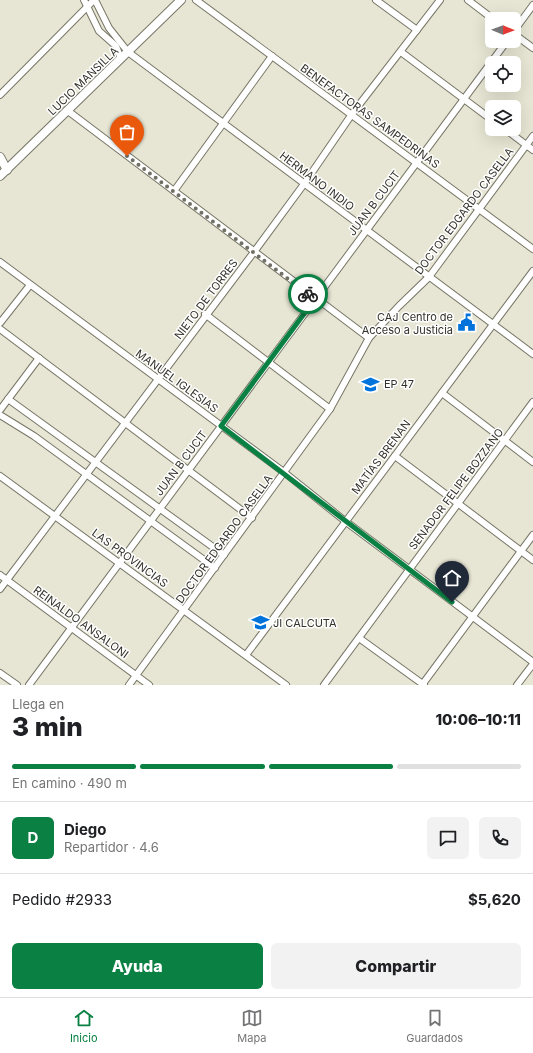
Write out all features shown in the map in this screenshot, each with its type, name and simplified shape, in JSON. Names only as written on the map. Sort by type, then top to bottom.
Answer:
[{"type":"main road","name":"LUCIO MANSILLA","points":[[0,176],[181,0]]},
{"type":"main road","points":[[0,157],[7,170]]},
{"type":"street","points":[[84,0],[100,31],[116,46],[121,59]]},
{"type":"street","points":[[0,95],[94,0]]},
{"type":"street","name":"HERMANO INDIO","points":[[94,0],[109,28],[128,52],[533,354]]},
{"type":"street","name":"BENEFACTORAS SAMPEDRINAS","points":[[196,0],[533,249]]},
{"type":"street","points":[[376,0],[417,30]]},
{"type":"street","name":"NIETO DE TORRES","points":[[0,589],[205,314],[254,252],[304,184],[352,114],[440,0]]},
{"type":"street","points":[[468,0],[485,13]]},
{"type":"street","points":[[521,22],[533,6]]},
{"type":"street","points":[[521,39],[533,48]]},
{"type":"street","name":"JUAN B CUCIT","points":[[28,685],[502,48]]},
{"type":"street","points":[[401,52],[485,115]]},
{"type":"street","points":[[174,191],[272,56]]},
{"type":"street","points":[[68,111],[315,299],[369,338]]},
{"type":"street","points":[[514,136],[533,150]]},
{"type":"street","name":"DOCTOR EDGARDO CASELLA","points":[[129,685],[285,473],[330,409],[369,338],[429,277],[533,136]]},
{"type":"street","name":"MANUEL IGLESIAS","points":[[0,262],[285,473],[345,521],[533,663]]},
{"type":"street","name":"MATÍAS BRENAN","points":[[246,655],[533,271]]},
{"type":"street","points":[[0,323],[30,285]]},
{"type":"street","points":[[205,314],[330,409]]},
{"type":"street","points":[[0,329],[187,471],[252,518]]},
{"type":"street","points":[[0,410],[39,358]]},
{"type":"street","points":[[442,393],[533,462]]},
{"type":"street","points":[[8,399],[224,556]]},
{"type":"street","name":"SENADOR FELIPE BOZZANO","points":[[324,685],[533,402]]},
{"type":"street","points":[[0,416],[34,436],[215,568]]},
{"type":"street","points":[[395,456],[533,560]]},
{"type":"street","name":"LAS PROVINCIAS","points":[[0,476],[286,685]]},
{"type":"street","points":[[359,638],[422,685],[533,535]]},
{"type":"street","name":"REINALDO ANSALONI","points":[[0,575],[149,685]]},
{"type":"street","points":[[517,685],[533,663]]},
{"type":"street","points":[[0,673],[17,685]]},
{"type":"way so far","points":[[127,156],[308,294]]},
{"type":"place","name":"CAJ Centro de Acceso a Justicia","points":[[466,323]]},
{"type":"place","name":"EP 47","points":[[371,384]]},
{"type":"place","name":"JI CALCUTA","points":[[260,623]]},
{"type":"route","points":[[308,294],[315,299],[221,426],[285,473],[345,521],[452,602]]}]
